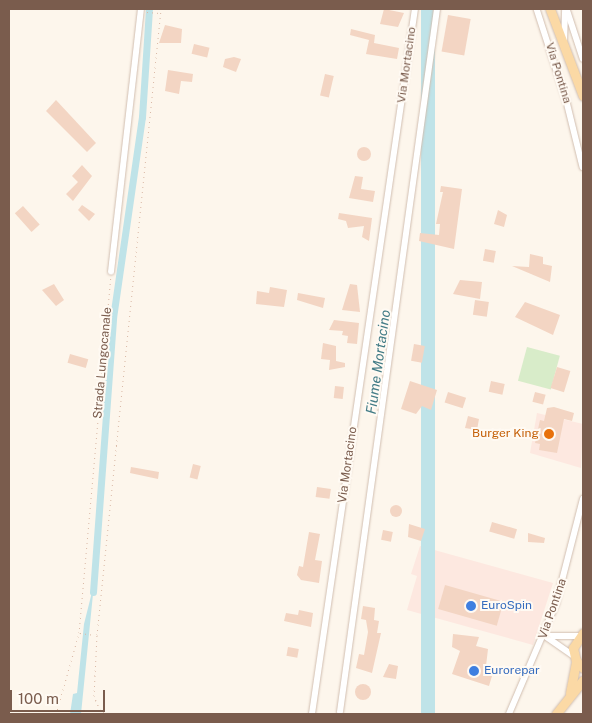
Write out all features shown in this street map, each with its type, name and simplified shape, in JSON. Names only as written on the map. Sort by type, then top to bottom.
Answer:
[{"type":"main road","points":[[550,9],[583,96]]},
{"type":"main road","points":[[567,700],[581,634]]},
{"type":"main road","points":[[575,658],[583,668]]},
{"type":"main road","points":[[556,714],[583,680]]},
{"type":"street","name":"Via Mortacino","points":[[312,714],[415,9]]},
{"type":"street","points":[[340,712],[437,9]]},
{"type":"street","name":"Via Pontina","points":[[536,9],[561,81],[583,167]]},
{"type":"street","points":[[564,42],[566,9]]},
{"type":"street","points":[[566,9],[583,58]]},
{"type":"street","points":[[111,272],[141,10]]},
{"type":"street","name":"Via Pontina","points":[[509,714],[544,635],[568,564],[583,499]]},
{"type":"street","points":[[544,635],[581,634]]},
{"type":"street","points":[[544,635],[575,658]]},
{"type":"path","points":[[109,714],[100,710],[94,696],[97,635],[161,9]]},
{"type":"path","points":[[141,10],[161,13]]},
{"type":"path","name":"Strada Lungocanale","points":[[56,714],[79,632],[111,272]]},
{"type":"path","points":[[79,632],[97,635]]},
{"type":"shaded area","points":[[537,413],[583,424],[581,468],[530,453]]},
{"type":"shaded area","points":[[420,546],[553,583],[533,645],[407,610],[417,576],[411,574]]},
{"type":"green space","points":[[527,347],[560,356],[551,390],[518,381]]},
{"type":"water","points":[[421,9],[435,9],[435,714],[421,714]]},
{"type":"water","points":[[94,584],[81,714],[70,714],[73,694],[77,693],[84,624]]},
{"type":"building","points":[[384,9],[404,13],[398,27],[380,24]]},
{"type":"building","points":[[448,15],[471,19],[464,55],[442,51]]},
{"type":"building","points":[[165,25],[182,29],[181,43],[159,43]]},
{"type":"building","points":[[351,29],[375,35],[374,43],[399,48],[397,59],[366,54],[369,40],[350,35]]},
{"type":"building","points":[[194,44],[210,48],[207,58],[192,54]]},
{"type":"building","points":[[234,57],[241,59],[236,72],[223,67],[225,59]]},
{"type":"building","points":[[168,70],[193,74],[192,82],[181,81],[179,94],[165,91]]},
{"type":"building","points":[[325,74],[334,76],[329,97],[320,95]]},
{"type":"building","points":[[56,100],[96,143],[87,152],[46,111]]},
{"type":"building","points":[[364,147],[369,149],[371,154],[369,159],[364,161],[359,159],[357,154],[359,149]]},
{"type":"building","points":[[82,165],[92,176],[73,201],[66,194],[78,182],[72,176]]},
{"type":"building","points":[[355,176],[363,177],[361,189],[375,191],[373,202],[349,198]]},
{"type":"building","points":[[441,186],[462,189],[454,249],[419,241],[420,233],[439,235],[440,224],[436,224],[443,192],[440,192]]},
{"type":"building","points":[[82,205],[95,214],[89,221],[78,210]]},
{"type":"building","points":[[23,206],[40,225],[32,232],[15,213]]},
{"type":"building","points":[[498,210],[507,215],[504,227],[494,224]]},
{"type":"building","points":[[339,213],[372,218],[369,241],[362,237],[364,226],[348,228],[346,221],[338,219]]},
{"type":"building","points":[[485,249],[496,251],[494,263],[483,261]]},
{"type":"building","points":[[530,254],[543,257],[543,264],[552,266],[550,282],[512,266],[529,267]]},
{"type":"building","points":[[460,280],[482,282],[480,299],[453,294]]},
{"type":"building","points":[[54,284],[64,300],[56,306],[42,290]]},
{"type":"building","points":[[350,284],[357,285],[360,312],[342,310]]},
{"type":"building","points":[[270,287],[287,290],[284,307],[256,304],[257,291],[269,293]]},
{"type":"building","points":[[298,293],[325,298],[323,308],[297,300]]},
{"type":"building","points":[[475,300],[489,302],[487,317],[473,315]]},
{"type":"building","points":[[525,302],[560,315],[553,335],[515,317]]},
{"type":"building","points":[[334,320],[359,323],[357,344],[347,343],[348,336],[342,335],[343,331],[329,330]]},
{"type":"building","points":[[323,343],[336,346],[336,361],[345,363],[345,367],[329,370],[330,360],[321,359]]},
{"type":"building","points":[[414,344],[425,346],[422,363],[411,361]]},
{"type":"building","points":[[70,354],[88,359],[86,368],[68,363]]},
{"type":"building","points":[[557,367],[570,371],[564,392],[551,388]]},
{"type":"building","points":[[410,381],[437,390],[431,410],[422,406],[416,414],[401,409]]},
{"type":"building","points":[[491,381],[505,384],[502,395],[489,392]]},
{"type":"building","points":[[335,386],[344,387],[343,399],[334,398]]},
{"type":"building","points":[[448,392],[466,398],[463,408],[445,402]]},
{"type":"building","points":[[535,392],[546,395],[543,405],[532,402]]},
{"type":"building","name":"Burger King","points":[[554,407],[574,413],[572,421],[564,419],[557,453],[539,450],[540,444],[535,443],[540,420],[544,421],[547,408]]},
{"type":"building","points":[[468,416],[479,419],[477,430],[465,428]]},
{"type":"building","points":[[193,464],[201,466],[197,480],[190,478]]},
{"type":"building","points":[[131,467],[159,472],[158,479],[130,473]]},
{"type":"building","points":[[317,487],[331,489],[329,499],[316,497]]},
{"type":"building","points":[[398,505],[401,506],[401,516],[394,517],[391,516],[390,509],[391,506]]},
{"type":"building","points":[[492,522],[517,529],[514,539],[489,532]]},
{"type":"building","points":[[409,524],[425,529],[421,541],[408,537]]},
{"type":"building","points":[[383,530],[393,532],[391,542],[381,540]]},
{"type":"building","points":[[309,532],[320,534],[315,560],[322,561],[319,583],[301,580],[297,575],[299,566],[303,567]]},
{"type":"building","points":[[528,533],[545,538],[544,543],[528,542]]},
{"type":"building","name":"EuroSpin","points":[[445,585],[504,602],[497,626],[438,609]]},
{"type":"building","points":[[363,606],[375,608],[374,620],[379,621],[377,633],[381,633],[372,673],[356,668],[359,654],[364,655],[368,632],[366,620],[361,619]]},
{"type":"building","points":[[299,610],[313,613],[311,627],[284,621],[286,613],[298,615]]},
{"type":"building","points":[[453,634],[479,637],[476,646],[488,649],[486,666],[494,669],[489,686],[452,674],[460,651],[452,647]]},
{"type":"building","points":[[288,647],[299,649],[297,658],[286,656]]},
{"type":"building","points":[[389,664],[398,666],[396,679],[383,677]]},
{"type":"building","points":[[360,684],[366,684],[371,689],[369,698],[360,700],[355,695],[355,689]]},
{"type":"waterway","points":[[93,592],[113,318],[142,117],[149,9]]},
{"type":"place","name":"Burger King","points":[[549,434]]},
{"type":"place","name":"EuroSpin","points":[[471,606]]},
{"type":"place","name":"Eurorepar","points":[[474,671]]},
{"type":"water label","name":"Fiume Mortacino","points":[[378,362]]}]
